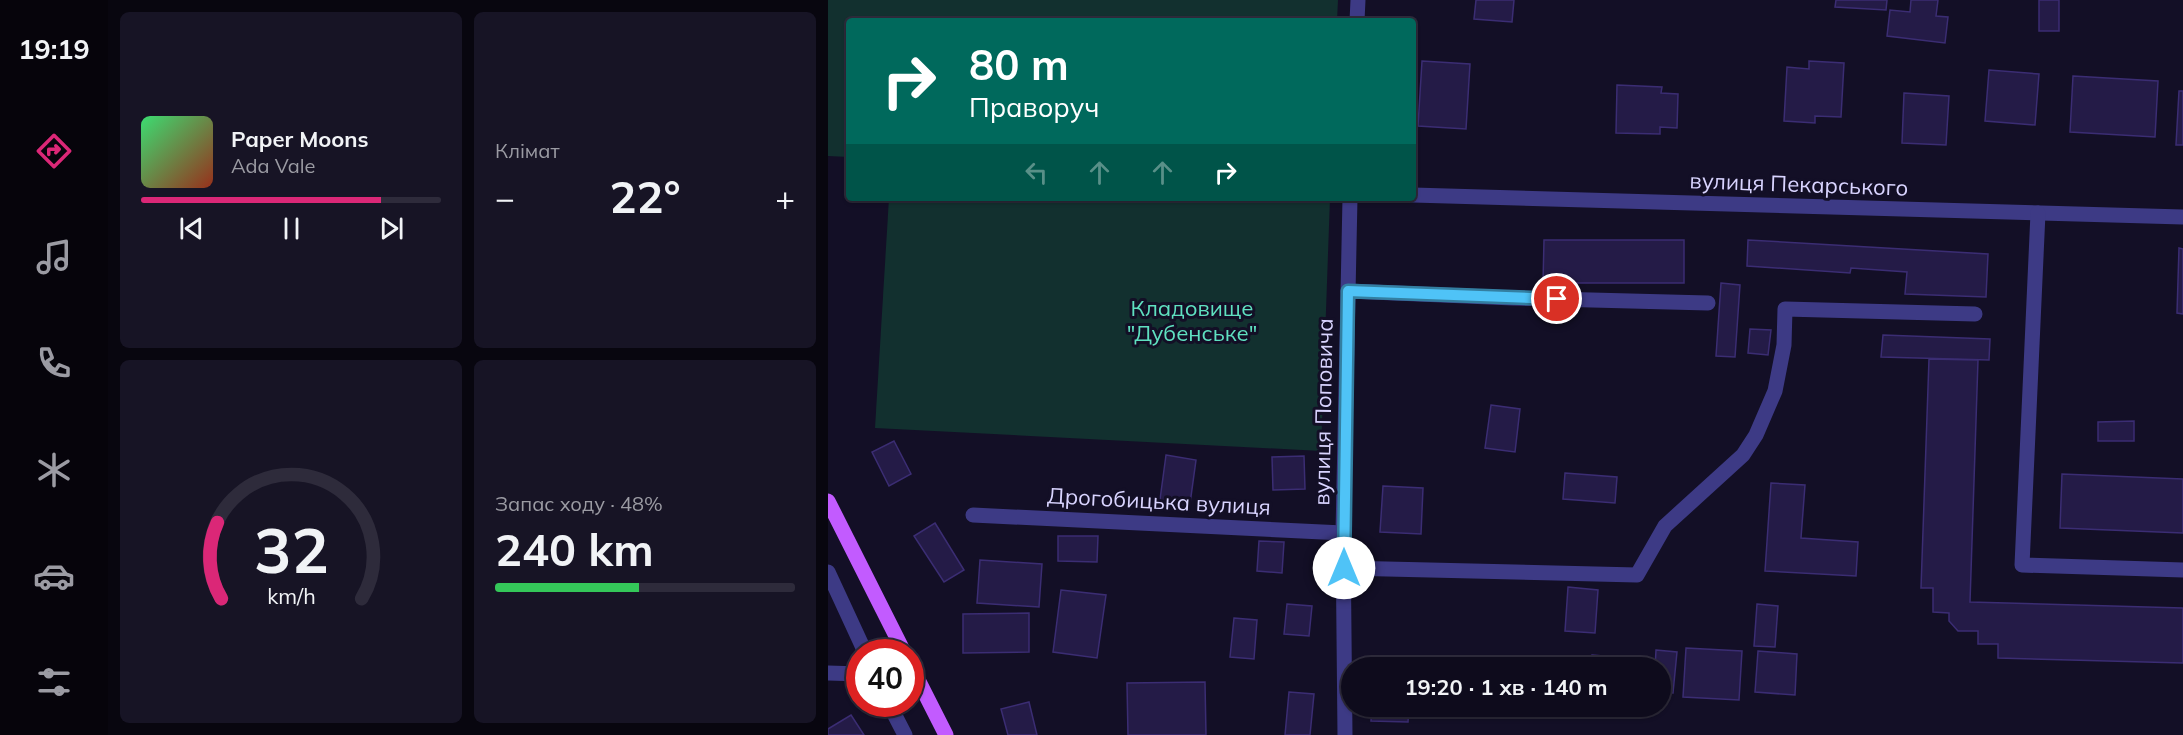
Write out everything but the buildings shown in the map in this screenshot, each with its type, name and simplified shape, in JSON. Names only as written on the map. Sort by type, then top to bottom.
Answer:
[{"type":"main road","points":[[828,501],[897,639]]},
{"type":"main road","points":[[924,692],[946,735]]},
{"type":"street","points":[[1357,18],[1358,0]]},
{"type":"street","name":"вулиця Пекарського","points":[[1416,195],[2183,217]]},
{"type":"street","name":"вулиця Поповича","points":[[1345,735],[1343,532],[1350,201]]},
{"type":"street","points":[[2038,213],[2022,565],[2183,570]]},
{"type":"street","points":[[1348,291],[1708,303]]},
{"type":"street","points":[[1344,568],[1637,575],[1665,526],[1743,456],[1756,435],[1775,391],[1784,345],[1785,309],[1975,314]]},
{"type":"street","name":"Дрогобицька вулиця","points":[[973,515],[1343,532]]},
{"type":"street","points":[[828,572],[859,639]]},
{"type":"street","points":[[828,673],[846,674]]},
{"type":"street","points":[[896,717],[905,735]]},
{"type":"green space","points":[[828,0],[1338,0],[1337,18],[846,18],[846,157],[828,156]]},
{"type":"green space","name":"Кладовище \"Дубенське\"","points":[[889,201],[1330,201],[1321,451],[875,428]]},
{"type":"route","points":[[1344,568],[1348,291],[1557,299]]}]
